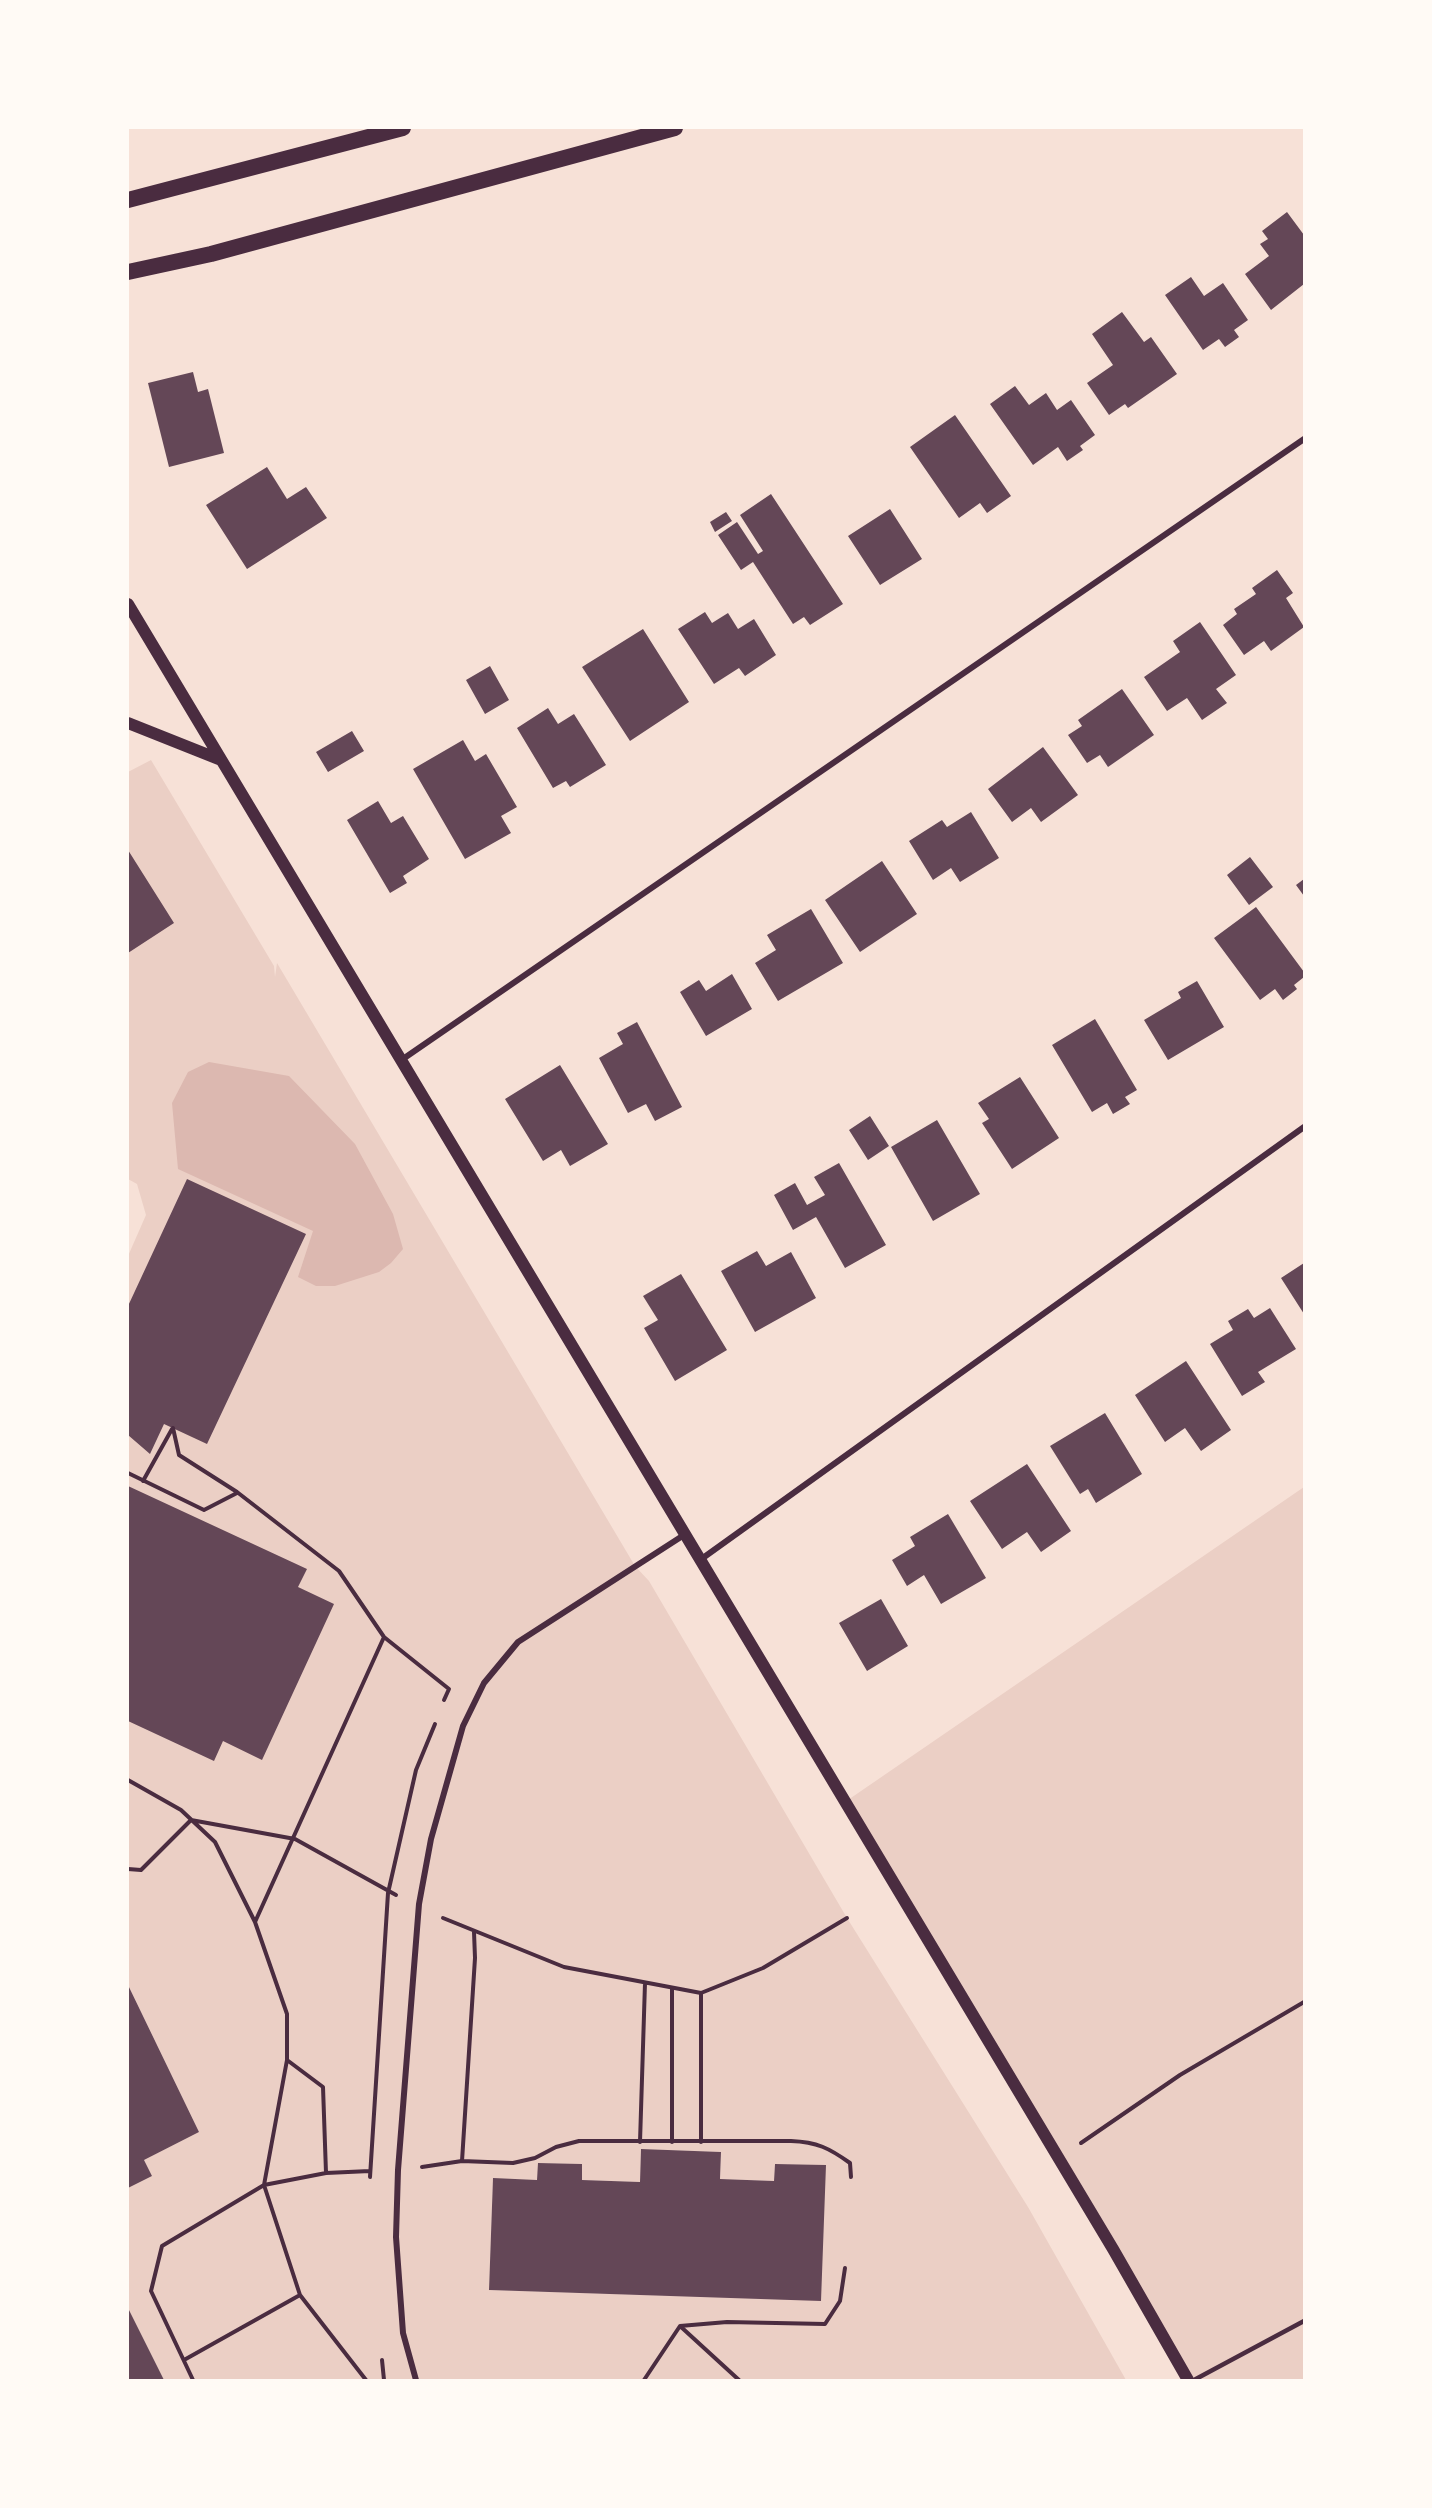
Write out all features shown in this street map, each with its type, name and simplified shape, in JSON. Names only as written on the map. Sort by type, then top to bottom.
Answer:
[{"type":"highway","points":[[128,200],[403,128]]},
{"type":"highway","points":[[128,272],[211,254],[675,128]]},
{"type":"main road","points":[[129,612],[221,760],[399,1061],[1059,2159],[1188,2380]]},
{"type":"main road","points":[[128,723],[221,760]]},
{"type":"street","points":[[399,1061],[1305,439]]},
{"type":"street","points":[[700,1561],[1305,1127]]},
{"type":"street","points":[[416,2380],[403,2333],[396,2237],[398,2170],[419,1904],[431,1839],[462,1726],[484,1683],[518,1641],[684,1535]]},
{"type":"lane","points":[[1194,2380],[1305,2322]]},
{"type":"path","points":[[142,1480],[173,1428],[179,1455],[237,1492],[339,1571],[384,1637],[449,1689]]},
{"type":"path","points":[[128,1473],[204,1510],[237,1492]]},
{"type":"path","points":[[255,1922],[295,1839],[384,1637]]},
{"type":"path","points":[[128,1780],[181,1810],[215,1842],[255,1922],[287,2014],[287,2060],[264,2185],[300,2295],[366,2380]]},
{"type":"path","points":[[191,1820],[295,1839],[388,1893],[419,1904],[451,1923],[564,1967],[672,1989],[701,1993],[763,1968],[847,1918]]},
{"type":"path","points":[[128,1869],[141,1870],[191,1820]]},
{"type":"path","points":[[462,2161],[475,1958],[474,1932]]},
{"type":"path","points":[[640,2142],[645,1983]]},
{"type":"path","points":[[672,1989],[672,2142]]},
{"type":"path","points":[[701,1993],[701,2142]]},
{"type":"path","points":[[1059,2159],[1180,2075],[1305,2002]]},
{"type":"path","points":[[287,2060],[323,2087],[326,2173]]},
{"type":"path","points":[[193,2380],[151,2291],[162,2246],[264,2185],[326,2173],[398,2170],[462,2161],[513,2163],[535,2158],[556,2147],[579,2141],[815,2142],[850,2163],[851,2177]]},
{"type":"path","points":[[680,2326],[727,2322],[825,2324],[840,2301],[845,2268]]},
{"type":"path","points":[[184,2360],[300,2295]]},
{"type":"path","points":[[644,2380],[680,2326]]},
{"type":"path","points":[[680,2326],[739,2380]]},
{"type":"shaded area","points":[[151,760],[274,966],[275,977],[277,963],[635,1566],[649,1581],[847,1918],[1028,2207],[1126,2380],[164,2380],[128,2308],[128,2188],[152,2176],[144,2160],[199,2132],[128,1985],[128,1256],[146,1215],[137,1184],[128,1179],[128,772]],"holes":[[[641,2149],[721,2152],[720,2179],[774,2181],[775,2164],[826,2165],[677,2296],[489,2290],[493,2179],[537,2180],[539,2163],[582,2164],[582,2180],[640,2182]]]},
{"type":"shaded area","points":[[209,1062],[289,1076],[355,1144],[393,1214],[403,1249],[391,1263],[379,1272],[335,1286],[316,1286],[298,1277],[313,1231],[178,1169],[172,1103],[188,1072]]},
{"type":"shaded area","points":[[1304,1487],[1304,2380],[1188,2380],[845,1802]]},
{"type":"building","points":[[1287,212],[1304,235],[1304,284],[1271,310],[1245,274],[1269,256],[1260,244],[1268,239],[1262,231]]},
{"type":"building","points":[[1191,277],[1204,296],[1223,283],[1248,320],[1234,330],[1239,337],[1225,347],[1219,339],[1203,350],[1165,295]]},
{"type":"building","points":[[1122,312],[1144,342],[1151,337],[1177,374],[1128,408],[1125,404],[1109,415],[1087,383],[1113,365],[1092,334]]},
{"type":"building","points":[[193,372],[198,392],[208,389],[224,453],[169,467],[148,383]]},
{"type":"building","points":[[1015,386],[1029,405],[1046,393],[1057,410],[1071,400],[1095,435],[1080,446],[1083,450],[1067,461],[1058,447],[1033,465],[990,404]]},
{"type":"building","points":[[955,415],[1011,496],[987,513],[980,503],[959,518],[910,447]]},
{"type":"building","points":[[267,467],[287,499],[306,487],[327,518],[247,569],[206,505]]},
{"type":"building","points":[[771,494],[843,604],[810,625],[804,617],[793,624],[753,562],[741,570],[718,535],[737,522],[758,554],[763,551],[740,515]]},
{"type":"building","points":[[890,509],[922,559],[880,585],[848,536]]},
{"type":"building","points":[[726,512],[732,521],[715,532],[710,522]]},
{"type":"building","points":[[1277,570],[1293,593],[1286,598],[1304,627],[1271,651],[1264,641],[1244,655],[1223,625],[1237,614],[1234,609],[1256,594],[1252,588]]},
{"type":"building","points":[[705,612],[712,623],[728,613],[738,629],[754,619],[776,655],[745,676],[739,668],[714,684],[678,629]]},
{"type":"building","points":[[1200,622],[1236,675],[1216,689],[1227,703],[1202,720],[1187,698],[1167,711],[1144,677],[1180,652],[1173,641]]},
{"type":"building","points":[[643,629],[689,702],[630,741],[582,667]]},
{"type":"building","points":[[490,666],[509,700],[485,714],[466,680]]},
{"type":"building","points":[[1122,689],[1154,735],[1108,767],[1100,755],[1087,763],[1068,735],[1082,726],[1078,720]]},
{"type":"building","points":[[548,708],[558,724],[574,714],[606,765],[570,787],[566,781],[553,788],[517,728]]},
{"type":"building","points":[[352,731],[364,751],[328,772],[316,752]]},
{"type":"building","points":[[463,740],[475,761],[486,754],[517,807],[501,816],[511,833],[465,859],[413,769]]},
{"type":"building","points":[[1043,747],[1078,795],[1041,822],[1031,808],[1012,822],[988,789]]},
{"type":"building","points":[[378,801],[391,823],[403,816],[429,859],[403,876],[407,883],[390,893],[347,820]]},
{"type":"building","points":[[971,812],[999,858],[960,882],[951,868],[933,880],[909,841],[942,820],[947,827]]},
{"type":"building","points":[[128,850],[174,923],[128,953]]},
{"type":"building","points":[[1250,857],[1273,887],[1249,905],[1227,875]]},
{"type":"building","points":[[882,861],[917,914],[860,952],[825,900]]},
{"type":"building","points":[[1304,879],[1304,896],[1296,885]]},
{"type":"building","points":[[1256,907],[1304,972],[1304,977],[1294,985],[1297,989],[1283,1000],[1275,989],[1260,1000],[1214,938]]},
{"type":"building","points":[[811,909],[843,963],[778,1001],[755,963],[776,950],[767,935]]},
{"type":"building","points":[[732,974],[752,1009],[706,1036],[680,992],[699,980],[706,991]]},
{"type":"building","points":[[1197,981],[1224,1027],[1168,1060],[1144,1020],[1181,998],[1178,992]]},
{"type":"building","points":[[1095,1019],[1137,1090],[1125,1097],[1130,1104],[1113,1114],[1107,1103],[1092,1112],[1052,1045]]},
{"type":"building","points":[[637,1022],[682,1107],[655,1121],[646,1104],[628,1113],[599,1058],[623,1044],[617,1033]]},
{"type":"building","points":[[560,1065],[608,1144],[570,1166],[561,1150],[543,1161],[505,1099]]},
{"type":"building","points":[[1020,1077],[1059,1138],[1012,1169],[982,1123],[989,1119],[978,1103]]},
{"type":"building","points":[[870,1116],[889,1146],[868,1160],[849,1130]]},
{"type":"building","points":[[937,1120],[980,1194],[933,1221],[891,1147]]},
{"type":"building","points":[[839,1163],[886,1245],[845,1268],[816,1217],[793,1230],[774,1195],[795,1183],[807,1205],[825,1195],[814,1177]]},
{"type":"building","points":[[187,1179],[306,1234],[207,1444],[164,1424],[150,1454],[128,1435],[128,1306]]},
{"type":"building","points":[[757,1251],[766,1266],[791,1252],[816,1298],[755,1332],[721,1271]]},
{"type":"building","points":[[1304,1263],[1304,1314],[1281,1278]]},
{"type":"building","points":[[681,1274],[727,1350],[675,1381],[644,1328],[658,1320],[643,1296]]},
{"type":"building","points":[[1270,1308],[1296,1349],[1258,1372],[1265,1382],[1242,1396],[1210,1344],[1233,1330],[1228,1321],[1248,1309],[1254,1318]]},
{"type":"building","points":[[1186,1361],[1231,1430],[1201,1451],[1185,1428],[1165,1442],[1135,1395]]},
{"type":"building","points":[[1105,1413],[1142,1474],[1096,1503],[1088,1489],[1080,1494],[1050,1446]]},
{"type":"building","points":[[1027,1464],[1071,1531],[1041,1552],[1027,1532],[1002,1549],[970,1501]]},
{"type":"building","points":[[128,1486],[307,1569],[298,1587],[334,1604],[262,1760],[223,1741],[214,1761],[128,1721]]},
{"type":"building","points":[[948,1514],[986,1578],[941,1604],[924,1575],[907,1586],[892,1560],[915,1546],[910,1537]]},
{"type":"building","points":[[881,1599],[908,1646],[867,1671],[839,1623]]},
{"type":"building","points":[[128,1985],[199,2132],[144,2160],[152,2176],[128,2188]]},
{"type":"building","points":[[641,2149],[721,2152],[720,2179],[774,2181],[775,2164],[826,2165],[821,2301],[489,2290],[493,2178],[537,2180],[538,2163],[582,2164],[582,2180],[640,2182]]},
{"type":"building","points":[[128,2308],[164,2380],[128,2380]]}]
